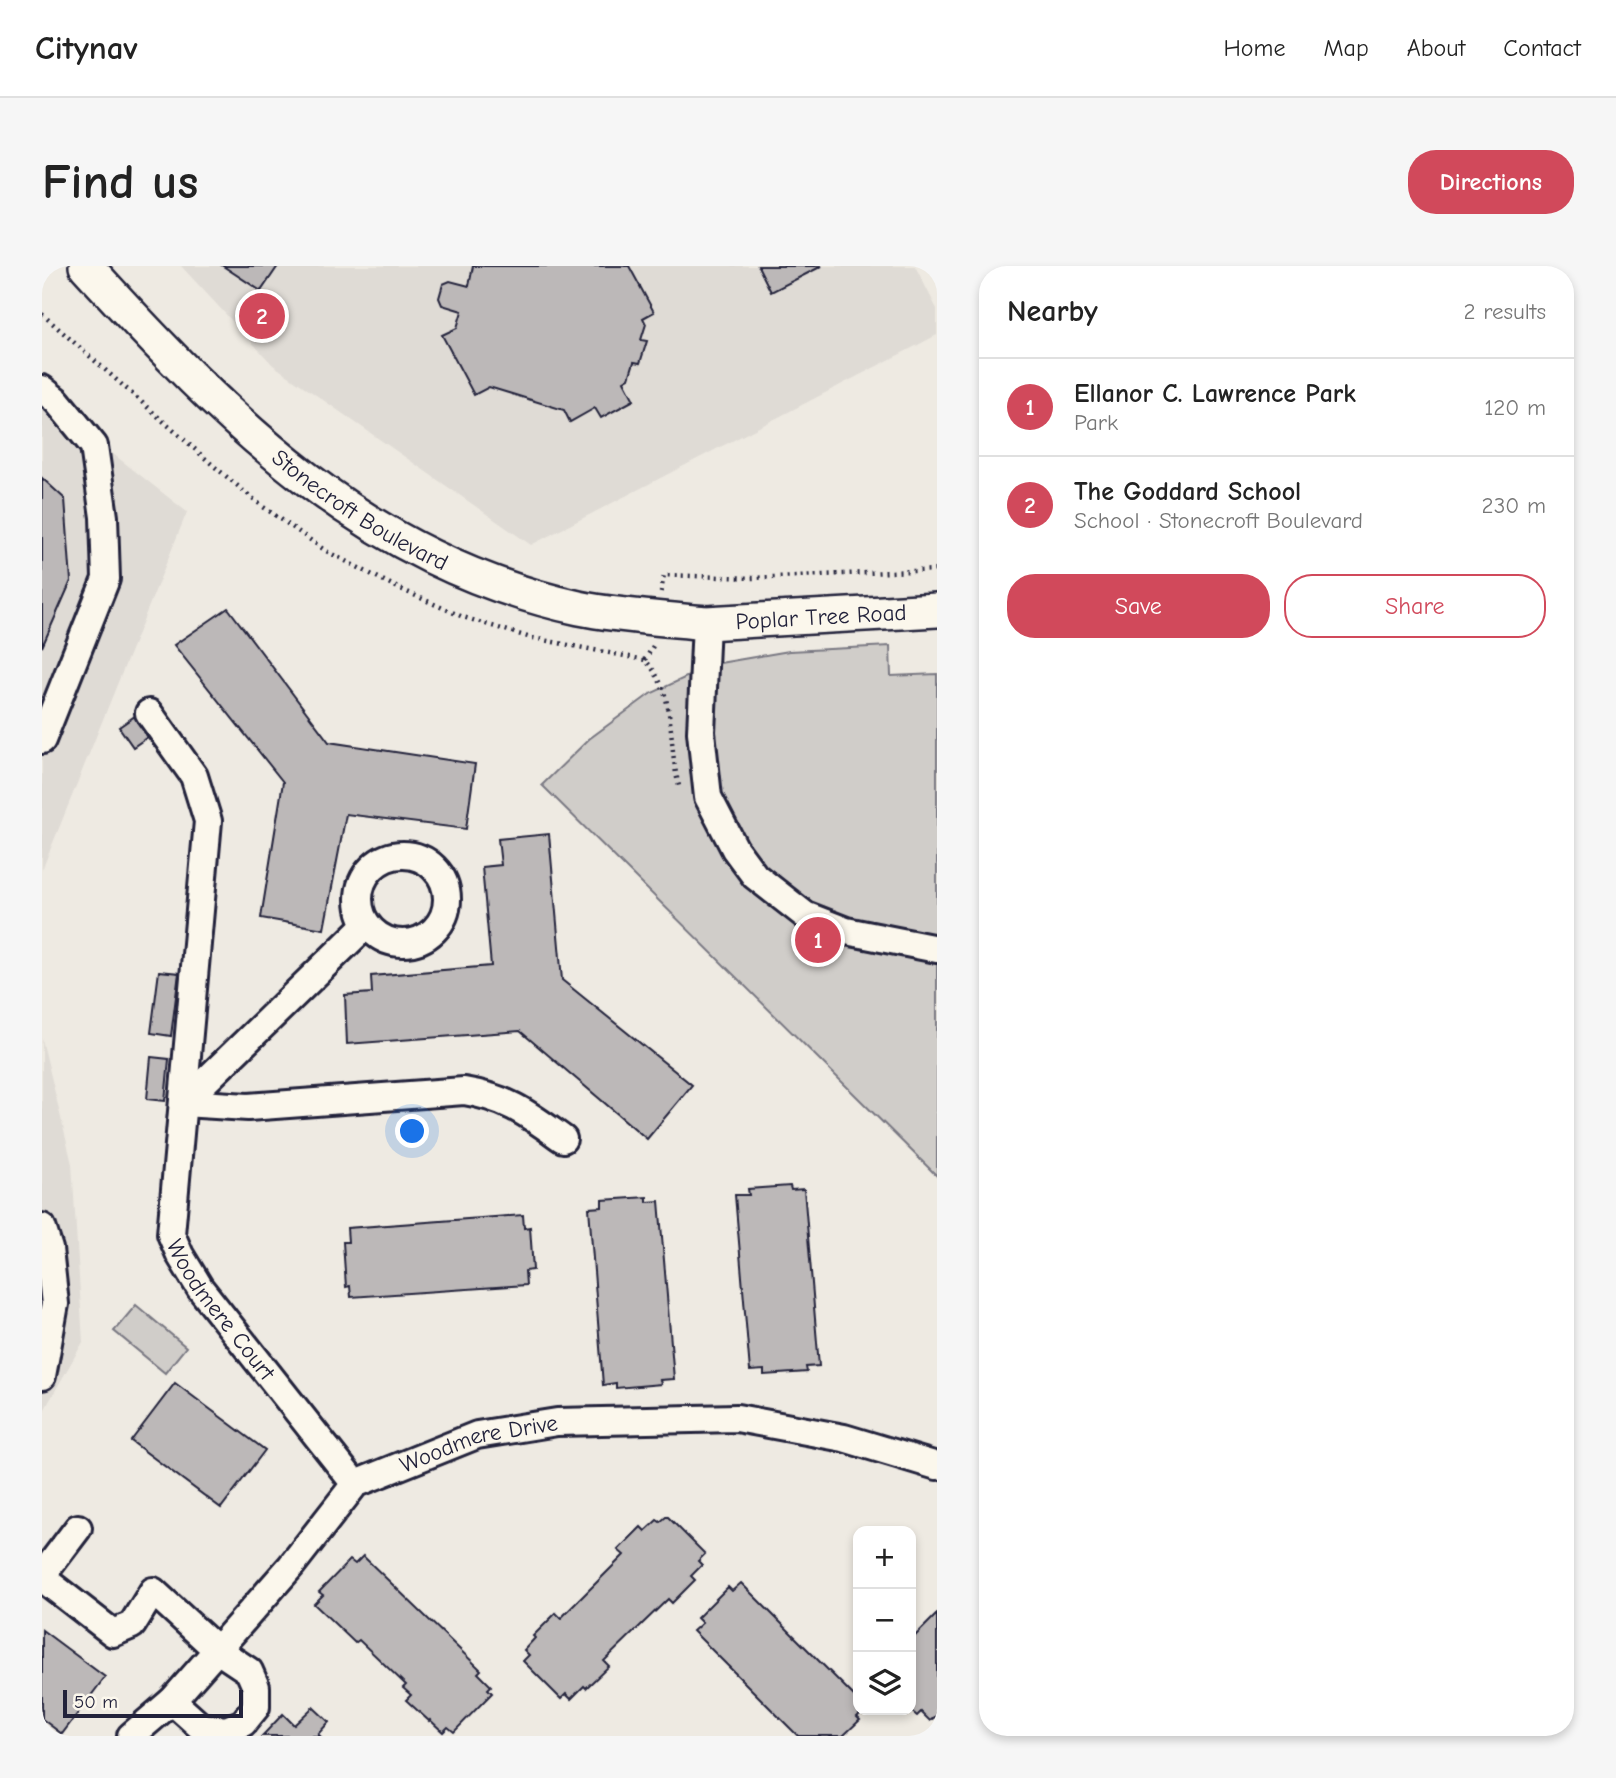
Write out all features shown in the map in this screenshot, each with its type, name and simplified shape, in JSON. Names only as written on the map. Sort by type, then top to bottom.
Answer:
[{"type":"main road","name":"Stonecroft Boulevard","points":[[86,266],[224,411],[291,467],[365,520],[446,563],[523,593],[582,608],[706,623]]},
{"type":"main road","name":"Poplar Tree Road","points":[[706,623],[937,610]]},
{"type":"street","points":[[42,389],[57,401],[94,446],[104,517],[106,579],[42,740]]},
{"type":"street","points":[[706,623],[701,732],[708,797],[735,849],[755,876],[805,915],[846,932],[937,949]]},
{"type":"street","name":"Woodmere Court","points":[[149,713],[194,776],[208,821],[171,1234],[200,1288],[355,1484]]},
{"type":"street","points":[[183,1103],[366,926]]},
{"type":"street","points":[[183,1103],[248,1107],[464,1091],[489,1095],[519,1108],[563,1139]]},
{"type":"street","points":[[42,1227],[49,1249],[55,1304],[42,1376]]},
{"type":"street","name":"Woodmere Drive","points":[[355,1484],[477,1435],[557,1422],[737,1418],[844,1438],[937,1466]]},
{"type":"street","points":[[131,1736],[156,1717],[172,1700],[291,1566],[355,1484]]},
{"type":"street","points":[[78,1528],[47,1569],[46,1581],[113,1633],[132,1625],[153,1591],[216,1649],[249,1671],[256,1687],[256,1707],[243,1723],[226,1730],[201,1727],[172,1700]]},
{"type":"path","points":[[42,314],[215,467],[262,506],[326,551],[463,617],[528,637],[645,660],[658,674],[669,710],[673,767],[684,801]]},
{"type":"path","points":[[645,660],[653,649],[664,575],[751,578],[937,570]]},
{"type":"shaded area","points":[[181,266],[915,266],[937,309],[937,335],[531,545],[273,365]]},
{"type":"shaded area","points":[[42,398],[187,512],[42,870]]},
{"type":"shaded area","points":[[890,646],[891,676],[937,674],[937,1176],[542,785],[589,739],[650,694],[714,664],[789,651]]},
{"type":"shaded area","points":[[42,1039],[72,1164],[83,1342],[42,1414]]},
{"type":"shaded area","points":[[136,1305],[186,1347],[165,1373],[114,1331]]},
{"type":"building","points":[[223,266],[278,266],[261,291]]},
{"type":"building","points":[[473,266],[629,266],[654,312],[643,318],[646,324],[641,340],[647,341],[640,363],[634,362],[629,378],[624,381],[634,400],[601,418],[595,408],[570,422],[564,410],[489,387],[474,395],[442,335],[457,328],[462,311],[442,305],[439,298],[443,284],[450,281],[469,286]]},
{"type":"building","points":[[758,266],[822,266],[771,292]]},
{"type":"building","points":[[42,478],[65,499],[71,581],[42,647]]},
{"type":"building","points":[[228,608],[329,742],[475,764],[466,829],[346,814],[324,929],[261,918],[283,782],[174,645]]},
{"type":"building","points":[[135,716],[149,736],[133,747],[119,727]]},
{"type":"building","points":[[549,834],[562,980],[692,1085],[647,1139],[520,1031],[347,1044],[345,995],[372,993],[371,976],[491,966],[482,867],[501,865],[498,839]]},
{"type":"building","points":[[159,971],[179,973],[171,1036],[151,1033]]},
{"type":"building","points":[[151,1057],[169,1059],[165,1101],[147,1099]]},
{"type":"building","points":[[790,1186],[791,1190],[804,1189],[819,1366],[806,1367],[807,1372],[764,1375],[764,1370],[750,1371],[735,1195],[749,1195],[748,1189]]},
{"type":"building","points":[[647,1197],[647,1202],[659,1201],[674,1379],[660,1380],[661,1384],[616,1388],[616,1383],[603,1385],[589,1208],[602,1207],[602,1200]]},
{"type":"building","points":[[523,1215],[524,1228],[530,1227],[533,1270],[525,1271],[526,1285],[351,1297],[350,1286],[346,1287],[343,1242],[348,1242],[347,1228]]},
{"type":"building","points":[[175,1383],[265,1450],[221,1508],[131,1441]]},
{"type":"building","points":[[667,1516],[705,1554],[698,1561],[702,1565],[691,1576],[695,1580],[672,1603],[668,1599],[604,1661],[609,1666],[586,1688],[584,1686],[571,1699],[566,1694],[561,1699],[523,1661],[529,1655],[524,1650],[535,1638],[533,1636],[556,1613],[561,1618],[624,1555],[618,1550],[641,1527],[645,1531],[657,1520],[660,1522]]},
{"type":"building","points":[[363,1556],[481,1670],[478,1673],[491,1686],[488,1689],[492,1693],[454,1732],[448,1727],[443,1732],[406,1700],[411,1695],[403,1688],[406,1685],[359,1640],[355,1643],[314,1604],[323,1595],[319,1592],[350,1560],[355,1564]]},
{"type":"building","points":[[741,1583],[853,1695],[853,1715],[859,1715],[857,1717],[860,1720],[843,1736],[798,1736],[693,1631],[702,1623],[697,1618],[728,1587],[732,1591]]},
{"type":"building","points":[[937,1614],[937,1715],[930,1721],[921,1712],[916,1715],[916,1635]]},
{"type":"building","points":[[42,1630],[105,1677],[62,1734],[42,1719]]},
{"type":"building","points":[[313,1707],[329,1722],[318,1734],[320,1736],[262,1736],[283,1714],[294,1725]]},
{"type":"place","name":"The Goddard School","points":[[262,316]]},
{"type":"place","name":"Ellanor C. Lawrence Park","points":[[818,940]]}]
